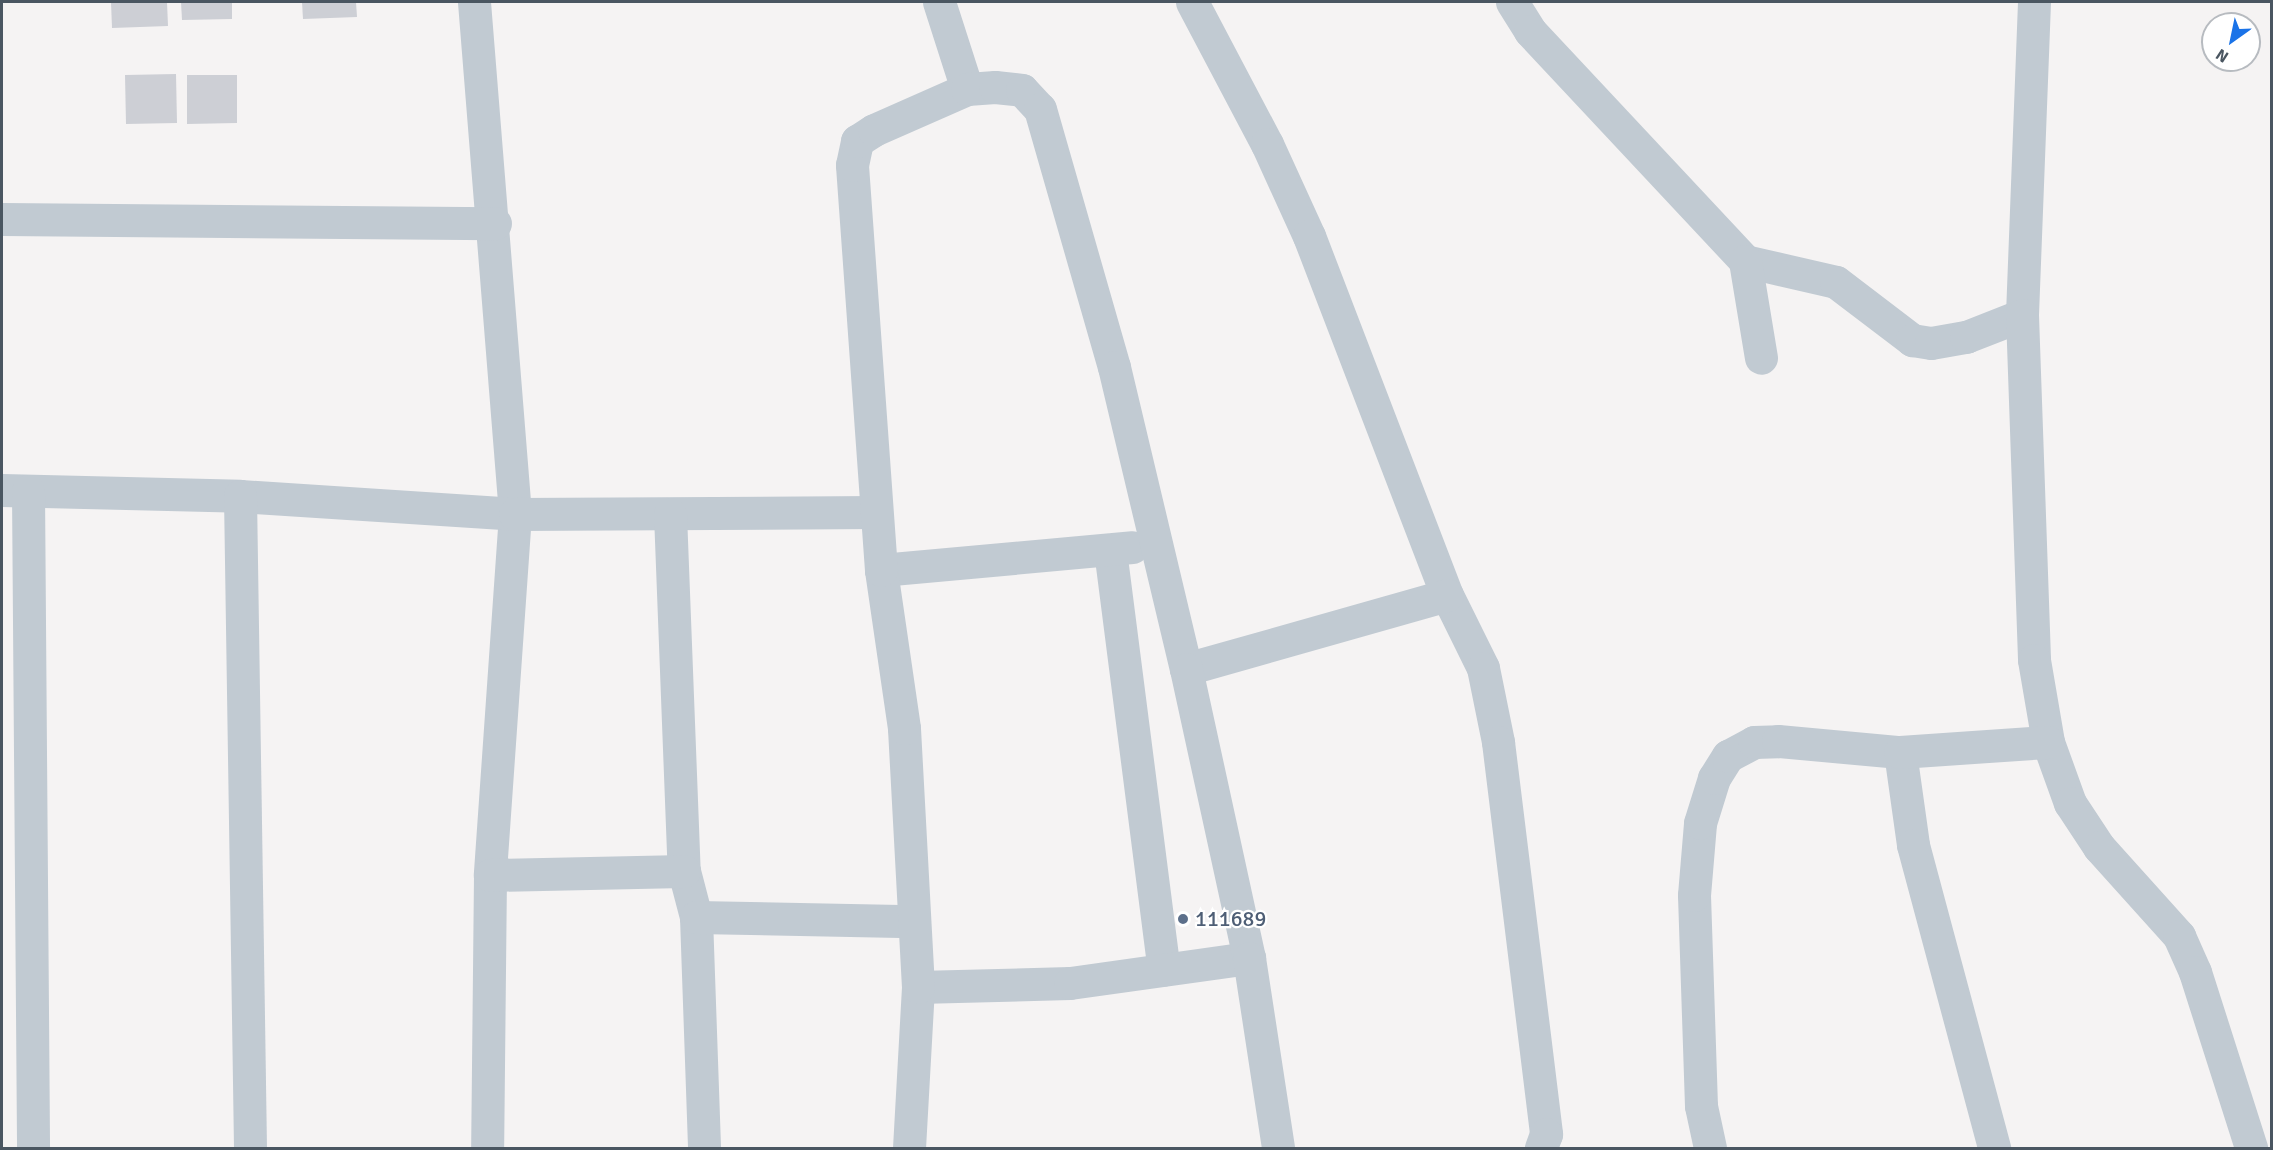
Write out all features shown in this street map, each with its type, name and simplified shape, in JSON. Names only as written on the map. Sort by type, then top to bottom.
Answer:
[{"type":"street","points":[[474,2],[495,223],[515,514],[490,875],[487,1149]]},
{"type":"street","points":[[939,2],[967,89]]},
{"type":"street","points":[[1192,2],[1309,236],[1447,596],[1483,668],[1493,706],[1546,1134],[1541,1149]]},
{"type":"street","points":[[1512,2],[1530,31],[1745,261],[1761,358]]},
{"type":"street","points":[[2034,2],[2022,315],[2034,660],[2049,741],[2070,803],[2098,847],[2179,936],[2195,972],[2251,1149]]},
{"type":"street","points":[[909,1149],[918,987],[904,728],[881,570],[852,165],[857,141],[967,89],[1022,90],[1040,109],[1114,366],[1154,544],[1186,669],[1249,958],[1278,1149]]},
{"type":"street","points":[[2,219],[495,223]]},
{"type":"street","points":[[1745,261],[1836,282],[1912,340],[1931,343],[1966,337],[2022,315]]},
{"type":"street","points":[[33,1149],[15,490],[240,496],[515,514],[876,512]]},
{"type":"street","points":[[240,496],[250,1149]]},
{"type":"street","points":[[670,514],[684,871],[696,917],[704,1149]]},
{"type":"street","points":[[881,570],[1110,550],[1154,544]]},
{"type":"street","points":[[1110,550],[1164,970]]},
{"type":"street","points":[[1186,669],[1447,596]]},
{"type":"street","points":[[1710,1149],[1701,1106],[1694,895],[1700,823],[1714,778],[1728,756],[1754,742],[1850,745],[1900,752],[2049,741]]},
{"type":"street","points":[[1900,752],[1913,845],[1994,1149]]},
{"type":"street","points":[[490,875],[684,871]]},
{"type":"street","points":[[696,917],[913,921]]},
{"type":"street","points":[[918,987],[1070,983],[1249,958]]},
{"type":"building","points":[[111,2],[167,2],[168,26],[112,28]]},
{"type":"building","points":[[181,2],[232,2],[232,19],[182,20]]},
{"type":"building","points":[[302,2],[356,2],[357,17],[303,19]]},
{"type":"building","points":[[176,74],[177,123],[126,124],[125,75]]},
{"type":"building","points":[[187,75],[237,75],[237,123],[187,124]]},
{"type":"place","name":"111689","points":[[1183,919]]}]
